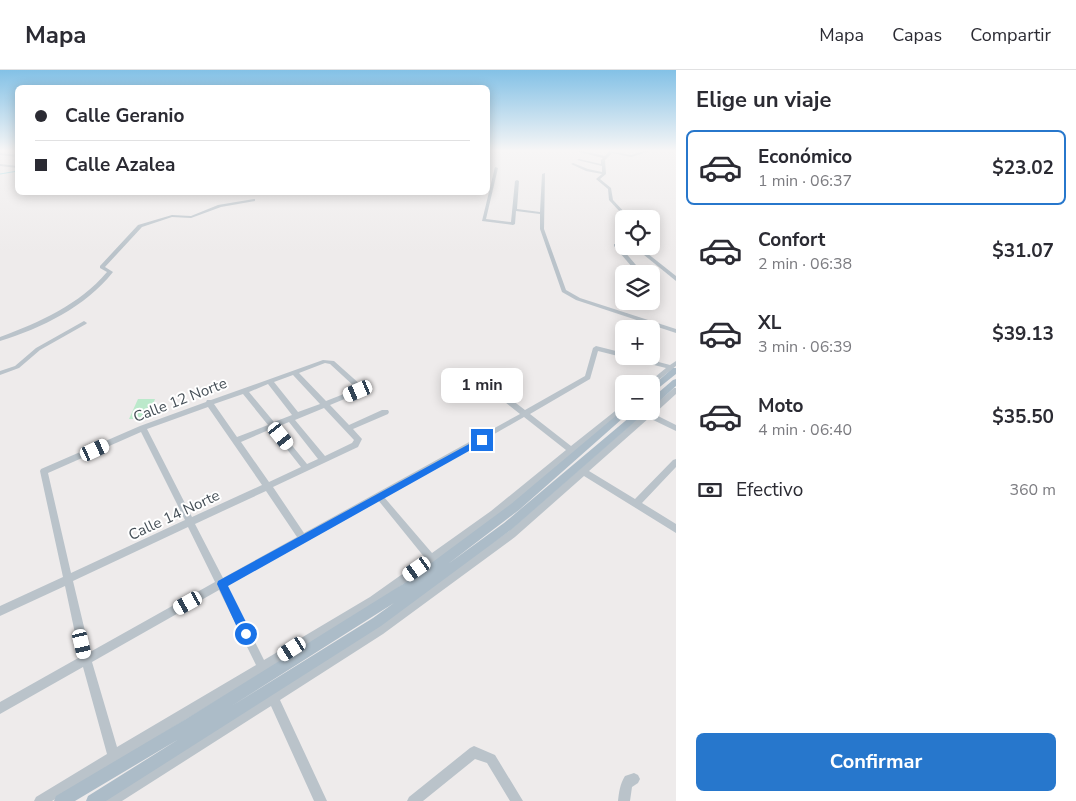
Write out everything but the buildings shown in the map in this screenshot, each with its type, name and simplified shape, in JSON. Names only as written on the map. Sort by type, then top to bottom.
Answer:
[{"type":"main road","points":[[660,382],[674,367]]},
{"type":"main road","points":[[660,397],[676,382]]},
{"type":"main road","points":[[61,801],[191,724],[407,588],[515,507],[616,420]]},
{"type":"main road","points":[[93,801],[377,622],[508,526],[634,420]]},
{"type":"street","points":[[490,195],[484,220],[513,224],[517,185]]},
{"type":"street","points":[[543,185],[542,228],[564,291],[570,296],[676,331]]},
{"type":"street","points":[[604,185],[610,189],[611,200],[620,210]]},
{"type":"street","points":[[0,339],[55,317],[103,283],[110,272],[102,267],[140,226],[172,216],[191,217],[220,206],[254,200]]},
{"type":"street","points":[[515,210],[542,213]]},
{"type":"street","points":[[624,255],[632,256]]},
{"type":"street","points":[[624,255],[633,265]]},
{"type":"street","points":[[642,255],[676,278]]},
{"type":"street","points":[[0,373],[17,367],[38,349],[84,323]]},
{"type":"street","points":[[0,331],[14,334]]},
{"type":"street","points":[[0,708],[526,414],[588,377],[596,348],[615,353]]},
{"type":"street","name":"Calle 12 Norte","points":[[67,580],[44,472],[143,428],[209,402],[329,360],[360,388],[325,404]]},
{"type":"street","points":[[660,364],[674,367]]},
{"type":"street","points":[[660,377],[674,367]]},
{"type":"street","points":[[294,372],[348,428],[385,412]]},
{"type":"street","points":[[269,381],[324,460]]},
{"type":"street","points":[[244,390],[306,468]]},
{"type":"street","points":[[660,400],[676,390]]},
{"type":"street","points":[[498,393],[570,449]]},
{"type":"street","points":[[209,402],[303,538]]},
{"type":"street","points":[[236,441],[325,404]]},
{"type":"street","points":[[40,801],[373,600],[520,494],[570,449],[615,413]]},
{"type":"street","points":[[660,418],[676,428]]},
{"type":"street","points":[[111,801],[124,797],[379,630],[512,534],[584,472],[636,420]]},
{"type":"street","points":[[143,428],[263,668]]},
{"type":"street","name":"Calle 14 Norte","points":[[0,611],[324,460],[358,442],[358,438],[348,428]]},
{"type":"street","points":[[636,504],[676,462]]},
{"type":"street","points":[[584,472],[676,529]]},
{"type":"street","points":[[379,496],[432,559]]},
{"type":"street","points":[[67,580],[86,660],[114,756]]},
{"type":"street","points":[[273,698],[321,801]]},
{"type":"street","points":[[413,801],[474,752],[491,759],[517,801]]},
{"type":"street","points":[[624,801],[626,785],[629,780],[634,779]]},
{"type":"green space","points":[[138,399],[155,399],[147,419],[129,419]]},
{"type":"route","points":[[246,634],[222,584],[482,440]]}]
